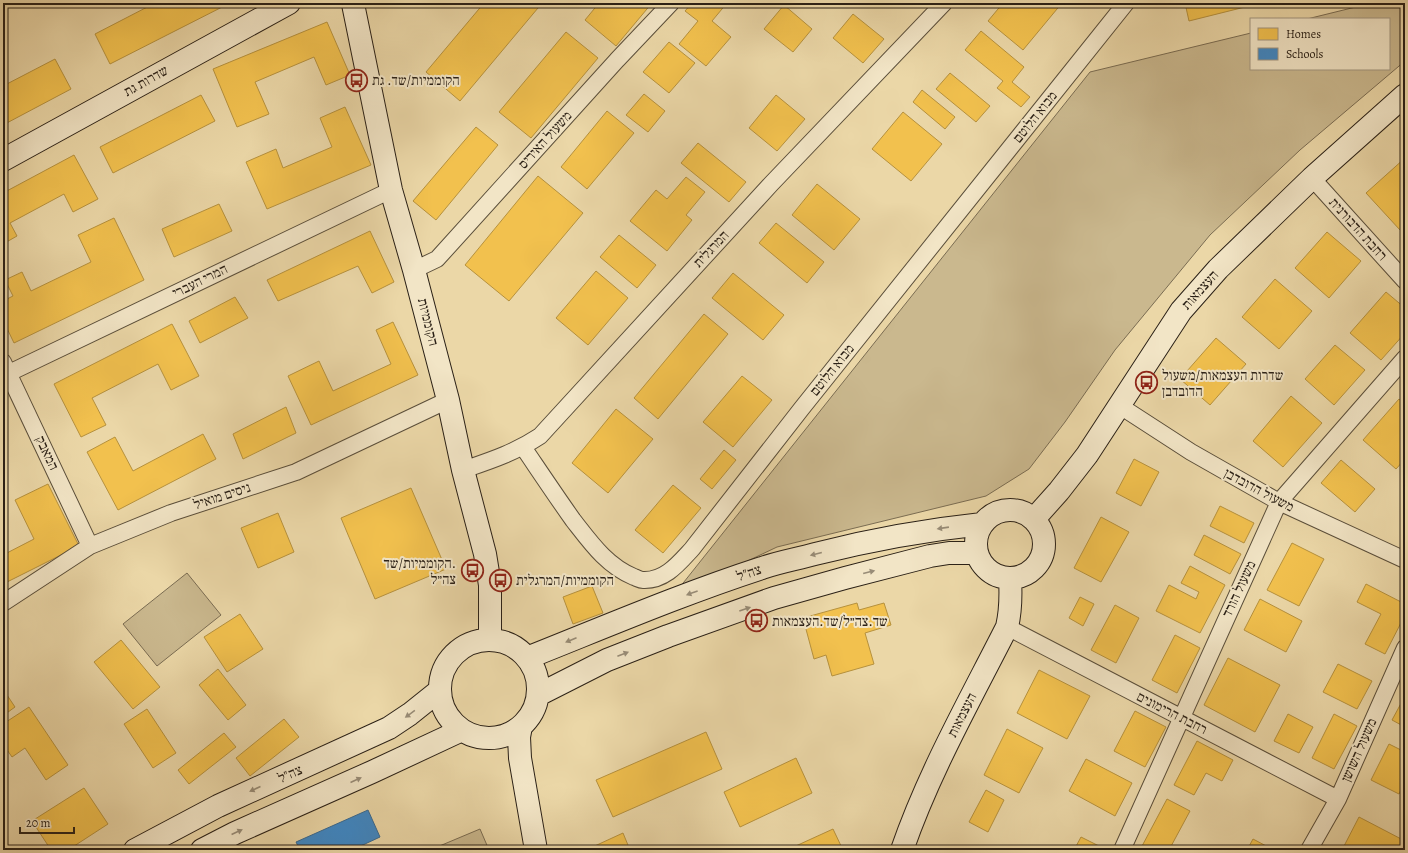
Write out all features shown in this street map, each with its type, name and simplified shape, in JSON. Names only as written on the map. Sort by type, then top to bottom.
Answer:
[{"type":"street","name":"שדרות גת","points":[[3,160],[289,3]]},
{"type":"street","name":"הקוממיות","points":[[350,3],[391,190],[414,270],[448,400],[463,470],[485,554],[490,585],[490,640]]},
{"type":"street","name":"משעול האיריס","points":[[414,270],[437,259],[617,60],[671,3]]},
{"type":"street","name":"המרגלית","points":[[463,470],[506,455],[523,447],[540,436],[771,184],[944,3]]},
{"type":"street","name":"מבוא הלוטם","points":[[523,447],[563,506],[597,551],[612,565],[642,580],[659,578],[675,568],[1126,3]]},
{"type":"street","name":"העצמאות","points":[[1034,519],[1059,491],[1087,455],[1180,311],[1218,269],[1312,178],[1405,95]]},
{"type":"street","name":"רחבת הדבורנית","points":[[1312,178],[1405,281]]},
{"type":"street","name":"המרי העברי","points":[[6,367],[391,190]]},
{"type":"street","name":"משעול הורד","points":[[1122,850],[1279,502],[1405,358]]},
{"type":"street","name":"המאבק","points":[[6,367],[90,546]]},
{"type":"street","name":"ניסים מואיל","points":[[3,604],[90,546],[170,513],[296,472],[448,400]]},
{"type":"street","name":"משעול הדובדבן","points":[[1120,406],[1191,452],[1279,502],[1405,560]]},
{"type":"street","points":[[1007,509],[1026,513],[1034,519],[1040,526],[1043,534],[1044,548],[1040,561],[1034,568],[1019,577],[1010,578],[1001,577],[986,568],[976,553],[975,543],[977,533],[982,524],[997,512],[1007,509]]},
{"type":"street","name":"צה\"ל","points":[[527,658],[662,603],[764,567],[901,535],[943,528],[982,524]]},
{"type":"street","points":[[538,695],[607,660],[774,598],[930,556],[949,553],[976,553]]},
{"type":"street","name":"העצמאות","points":[[902,850],[913,817],[934,771],[1007,627],[1011,599],[1010,578]]},
{"type":"street","name":"רחבת הרימונים","points":[[1007,627],[1338,799]]},
{"type":"street","points":[[484,738],[498,737],[510,733],[521,726],[535,707],[538,695],[538,682],[534,670],[527,658],[511,645],[490,640],[471,644],[454,654],[444,671],[440,690],[441,702],[446,713],[462,730],[472,735],[484,738],[505,749],[524,779]]},
{"type":"street","name":"משעול השושן","points":[[1309,850],[1338,799],[1405,648]]},
{"type":"street","name":"צה\"ל","points":[[135,850],[218,806],[389,728],[410,714],[440,690]]},
{"type":"street","points":[[521,726],[519,737],[520,758],[536,850]]},
{"type":"street","points":[[202,850],[235,833],[462,730]]},
{"type":"shaded area","points":[[1372,3],[1405,3],[1405,61],[1300,150],[1210,235],[1115,350],[1065,422],[1029,469],[986,496],[777,547],[672,597],[1090,72],[1250,33],[1250,70],[1390,70],[1390,18],[1311,18]]},
{"type":"shaded area","points":[[187,573],[221,615],[157,666],[123,624]]},
{"type":"shaded area","points":[[480,829],[489,850],[430,850]]},
{"type":"building: Homes","points":[[155,3],[230,3],[110,64],[95,34]]},
{"type":"building: Homes","points":[[484,3],[532,3],[538,8],[460,101],[426,72]]},
{"type":"building: Homes","points":[[599,3],[652,3],[616,46],[585,20]]},
{"type":"building: Homes","points":[[692,3],[727,3],[712,21],[731,37],[706,66],[679,44],[698,21],[685,11]]},
{"type":"building: Homes","points":[[749,3],[760,3],[756,8]]},
{"type":"building: Homes","points":[[1003,3],[1062,3],[1023,50],[988,21]]},
{"type":"building: Homes","points":[[1185,3],[1248,3],[1249,6],[1189,21]]},
{"type":"building: Homes","points":[[784,5],[812,29],[793,52],[764,29]]},
{"type":"building: Homes","points":[[853,14],[884,39],[863,63],[833,38]]},
{"type":"building: Homes","points":[[327,22],[350,75],[326,85],[314,57],[255,82],[269,114],[237,127],[213,69]]},
{"type":"building: Homes","points":[[981,31],[1024,67],[1012,82],[1030,97],[1021,107],[997,88],[1003,81],[965,50]]},
{"type":"building: Homes","points":[[566,32],[598,58],[531,138],[499,112]]},
{"type":"building: Homes","points":[[669,42],[695,63],[669,93],[643,72]]},
{"type":"building: Homes","points":[[55,59],[71,89],[3,125],[3,86]]},
{"type":"building: Homes","points":[[950,73],[990,106],[976,122],[936,89]]},
{"type":"building: Homes","points":[[922,90],[955,117],[945,129],[913,102]]},
{"type":"building: Homes","points":[[644,94],[665,111],[648,132],[626,115]]},
{"type":"building: Homes","points":[[201,95],[215,121],[113,173],[100,147]]},
{"type":"building: Homes","points":[[776,95],[805,119],[777,151],[749,128]]},
{"type":"building: Homes","points":[[345,107],[371,165],[267,209],[246,162],[276,149],[283,168],[332,147],[320,118]]},
{"type":"building: Homes","points":[[607,111],[634,133],[587,189],[561,167]]},
{"type":"building: Homes","points":[[903,112],[942,144],[911,181],[872,149]]},
{"type":"building: Homes","points":[[476,127],[498,145],[436,220],[413,201]]},
{"type":"building: Homes","points":[[698,143],[746,182],[729,202],[681,163]]},
{"type":"building: Homes","points":[[74,155],[98,199],[73,212],[64,194],[10,223],[17,236],[3,244],[3,193]]},
{"type":"building: Homes","points":[[1405,158],[1405,225],[1400,230],[1366,193]]},
{"type":"building: Homes","points":[[538,176],[583,213],[509,301],[465,265]]},
{"type":"building: Homes","points":[[686,177],[705,192],[686,215],[692,220],[667,251],[630,221],[656,190],[667,199]]},
{"type":"building: Homes","points":[[817,184],[860,219],[834,250],[792,215]]},
{"type":"building: Homes","points":[[219,204],[232,231],[174,257],[162,229]]},
{"type":"building: Homes","points":[[114,218],[144,280],[14,343],[3,320],[3,301],[13,296],[5,280],[22,272],[31,291],[91,262],[78,235]]},
{"type":"building: Homes","points":[[776,223],[824,262],[807,283],[759,243]]},
{"type":"building: Homes","points":[[370,231],[394,282],[372,293],[358,266],[278,301],[267,280]]},
{"type":"building: Homes","points":[[1327,232],[1361,261],[1329,298],[1295,268]]},
{"type":"building: Homes","points":[[619,235],[656,265],[637,288],[600,257]]},
{"type":"building: Homes","points":[[596,271],[628,298],[588,345],[556,318]]},
{"type":"building: Homes","points":[[733,273],[784,315],[763,340],[712,298]]},
{"type":"building: Homes","points":[[1275,279],[1312,311],[1279,349],[1242,317]]},
{"type":"building: Homes","points":[[1386,292],[1405,308],[1405,333],[1381,360],[1350,333]]},
{"type":"building: Homes","points":[[235,297],[248,318],[200,343],[189,321]]},
{"type":"building: Homes","points":[[704,314],[728,334],[658,419],[634,398]]},
{"type":"building: Homes","points":[[393,322],[418,375],[311,425],[288,376],[319,361],[333,391],[391,364],[376,330]]},
{"type":"building: Homes","points":[[172,324],[199,376],[171,390],[158,364],[92,398],[106,425],[81,437],[54,384]]},
{"type":"building: Homes","points":[[1216,338],[1246,364],[1210,405],[1180,379]]},
{"type":"building: Homes","points":[[1335,345],[1365,370],[1334,405],[1305,379]]},
{"type":"building: Homes","points":[[742,376],[772,400],[733,447],[703,422]]},
{"type":"building: Homes","points":[[1291,396],[1322,423],[1283,467],[1253,441]]},
{"type":"building: Homes","points":[[1399,399],[1405,404],[1405,459],[1396,469],[1363,440]]},
{"type":"building: Homes","points":[[286,407],[296,433],[243,459],[233,434]]},
{"type":"building: Homes","points":[[616,409],[653,439],[608,493],[572,463]]},
{"type":"building: Homes","points":[[203,434],[216,459],[118,510],[87,452],[115,437],[133,471]]},
{"type":"building: Homes","points":[[724,450],[736,460],[712,489],[700,479]]},
{"type":"building: Homes","points":[[1134,459],[1159,472],[1141,506],[1116,493]]},
{"type":"building: Homes","points":[[1341,460],[1375,489],[1355,512],[1321,483]]},
{"type":"building: Homes","points":[[48,484],[79,546],[3,584],[3,555],[34,539],[15,500]]},
{"type":"building: Homes","points":[[673,485],[701,508],[663,553],[635,530]]},
{"type":"building: Homes","points":[[411,488],[446,569],[375,599],[341,518]]},
{"type":"building: Homes","points":[[1220,506],[1254,523],[1244,543],[1210,526]]},
{"type":"building: Homes","points":[[278,513],[294,552],[258,568],[241,528]]},
{"type":"building: Homes","points":[[1101,517],[1129,532],[1101,582],[1074,568]]},
{"type":"building: Homes","points":[[1204,535],[1241,554],[1230,574],[1194,555]]},
{"type":"building: Homes","points":[[1292,543],[1324,559],[1299,606],[1267,590]]},
{"type":"building: Homes","points":[[1190,566],[1225,585],[1200,633],[1156,611],[1169,585],[1196,599],[1199,592],[1181,583]]},
{"type":"building: Homes","points":[[1366,584],[1405,604],[1405,615],[1385,654],[1365,644],[1381,614],[1357,602]]},
{"type":"building: Homes","points":[[592,586],[603,613],[573,624],[563,597]]},
{"type":"building: Homes","points":[[1080,597],[1094,604],[1083,626],[1069,618]]},
{"type":"building: Homes","points":[[1260,599],[1302,621],[1286,652],[1244,630]]},
{"type":"building: Homes","points":[[857,603],[859,610],[884,603],[891,625],[865,633],[874,664],[832,676],[826,655],[814,659],[803,618]]},
{"type":"building: Homes","points":[[1115,605],[1139,618],[1116,663],[1091,650]]},
{"type":"building: Homes","points":[[240,614],[263,649],[227,672],[204,637]]},
{"type":"building: Homes","points":[[1175,635],[1200,648],[1177,693],[1152,680]]},
{"type":"building: Homes","points":[[121,640],[160,687],[133,709],[94,662]]},
{"type":"building: Homes","points":[[1228,658],[1280,685],[1255,732],[1204,705]]},
{"type":"building: Homes","points":[[1338,664],[1372,681],[1357,709],[1323,692]]},
{"type":"building: Homes","points":[[218,669],[246,705],[228,720],[199,685]]},
{"type":"building: Homes","points":[[1039,670],[1090,696],[1067,739],[1017,713]]},
{"type":"building: Homes","points":[[3,689],[15,707],[4,715],[3,714]]},
{"type":"building: Homes","points":[[1405,696],[1405,727],[1392,720]]},
{"type":"building: Homes","points":[[29,707],[68,765],[46,780],[25,748],[12,757],[3,744],[3,724]]},
{"type":"building: Homes","points":[[147,709],[176,753],[153,768],[124,724]]},
{"type":"building: Homes","points":[[1135,711],[1166,727],[1145,767],[1114,751]]},
{"type":"building: Homes","points":[[1288,714],[1313,727],[1299,753],[1274,741]]},
{"type":"building: Homes","points":[[1334,714],[1357,726],[1334,769],[1312,758]]},
{"type":"building: Homes","points":[[284,719],[299,737],[250,776],[236,758]]},
{"type":"building: Homes","points":[[1007,729],[1043,748],[1019,793],[984,775]]},
{"type":"building: Homes","points":[[706,732],[722,769],[613,817],[596,780]]},
{"type":"building: Homes","points":[[224,733],[236,747],[189,784],[178,770]]},
{"type":"building: Homes","points":[[1197,741],[1233,760],[1222,781],[1206,773],[1194,795],[1174,785]]},
{"type":"building: Homes","points":[[1389,744],[1405,752],[1405,782],[1399,794],[1371,780]]},
{"type":"building: Homes","points":[[796,758],[812,793],[740,827],[724,792]]},
{"type":"building: Homes","points":[[1086,759],[1132,783],[1115,816],[1069,791]]},
{"type":"building: Homes","points":[[84,788],[108,824],[68,850],[51,850],[32,821]]},
{"type":"building: Homes","points":[[986,790],[1004,800],[988,832],[969,822]]},
{"type":"building: Homes","points":[[1167,799],[1190,811],[1169,850],[1145,850],[1141,848]]},
{"type":"building: Homes","points":[[1359,817],[1405,841],[1401,850],[1346,850],[1343,848]]},
{"type":"building: Homes","points":[[833,829],[843,850],[787,850]]},
{"type":"building: Homes","points":[[623,833],[630,850],[586,850]]},
{"type":"building: Homes","points":[[1081,837],[1107,850],[1074,850]]},
{"type":"building: Homes","points":[[1253,839],[1270,848],[1273,850],[1247,850]]},
{"type":"building: Schools","points":[[368,810],[380,837],[352,850],[300,850],[296,842]]},
{"type":"place","name":"הקוממיות/שד. גת","points":[[357,80]]},
{"type":"place","name":"שדרות העצמאות/משעול הדובדבן","points":[[1146,383]]},
{"type":"place","name":"הקוממיות/שד. צה״ל","points":[[472,571]]},
{"type":"place","name":"הקוממיות/המרגלית","points":[[501,580]]},
{"type":"place","name":"שד.צה״ל/שד.העצמאות","points":[[757,621]]}]
